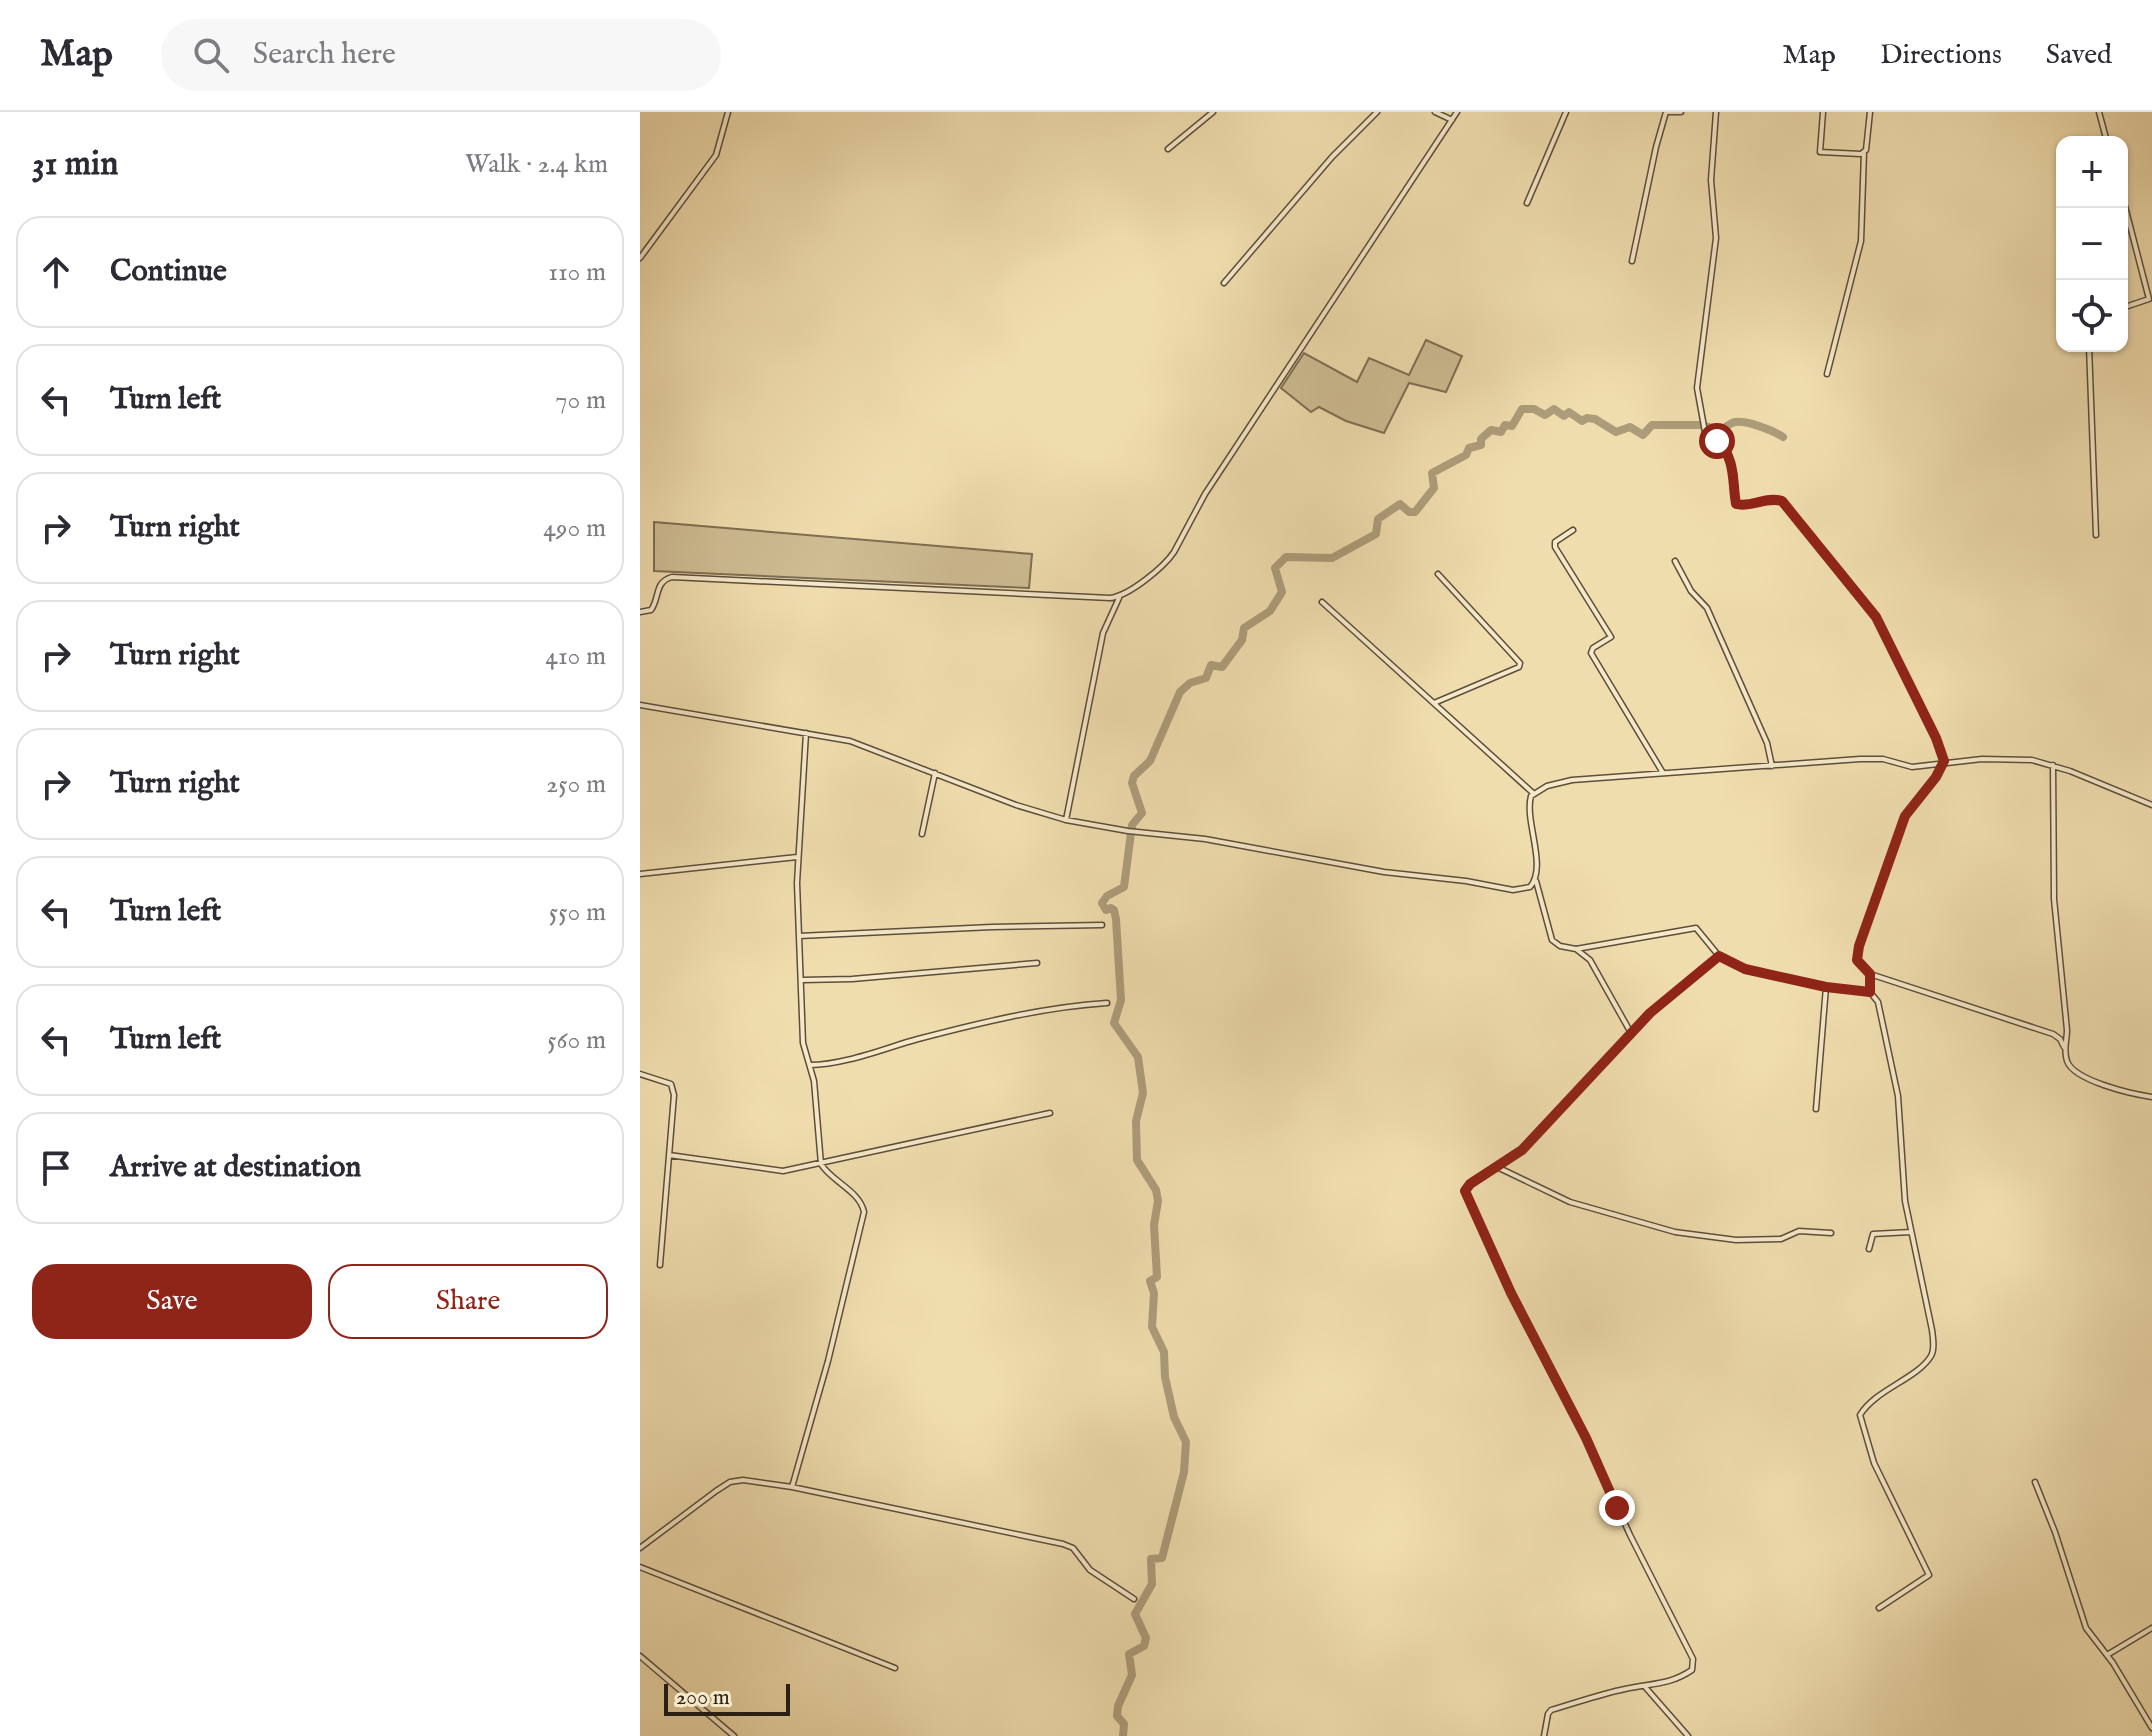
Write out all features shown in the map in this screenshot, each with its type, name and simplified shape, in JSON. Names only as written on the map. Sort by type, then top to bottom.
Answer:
[{"type":"street","points":[[640,258],[716,155],[728,112]]},
{"type":"street","points":[[1168,149],[1213,112]]},
{"type":"street","points":[[1224,283],[1332,157],[1377,112]]},
{"type":"street","points":[[1435,112],[1452,120]]},
{"type":"street","points":[[1066,820],[1103,633],[1119,597],[1168,561],[1205,494],[1457,112]]},
{"type":"street","points":[[1527,203],[1566,112]]},
{"type":"street","points":[[1632,261],[1656,147],[1667,112],[1681,112]]},
{"type":"street","points":[[1716,112],[1711,180],[1716,238],[1697,393],[1707,435],[1728,454],[1735,478],[1736,504],[1775,499],[1782,501],[1870,609],[1894,648],[1943,756],[1943,765],[1905,816],[1857,954],[1858,963],[1870,974],[2053,1034],[2060,1039],[2068,1063],[2077,1073],[2108,1086],[2152,1097]]},
{"type":"street","points":[[1823,112],[1820,152],[1864,152]]},
{"type":"street","points":[[1827,374],[1861,241],[1864,152],[1870,112]]},
{"type":"street","points":[[2099,112],[2105,136]]},
{"type":"street","points":[[2125,208],[2149,298],[2146,302],[2128,306]]},
{"type":"street","points":[[2089,352],[2096,535]]},
{"type":"street","points":[[1573,530],[1555,542],[1555,547],[1611,637],[1593,648],[1591,653],[1663,773]]},
{"type":"street","points":[[1675,561],[1691,591],[1707,608],[1767,743],[1772,766]]},
{"type":"street","points":[[1434,703],[1519,667],[1520,663],[1438,574]]},
{"type":"street","points":[[640,612],[655,606],[659,586],[672,577],[1119,597]]},
{"type":"street","points":[[1322,602],[1533,793]]},
{"type":"street","points":[[640,705],[850,741],[1016,805],[1066,820],[1135,832],[1205,839],[1384,872],[1475,882],[1513,890],[1528,889],[1536,881]]},
{"type":"street","points":[[792,1487],[828,1361],[864,1212],[858,1200],[821,1164],[814,1081],[803,1043],[797,857],[806,733]]},
{"type":"street","points":[[1870,992],[1826,987],[1745,969],[1719,956],[1696,928],[1576,949],[1564,948],[1552,940],[1536,881],[1537,862],[1529,803],[1533,793],[1563,781],[1663,773],[1871,759],[1912,767],[2004,758],[2053,765],[2152,805]]},
{"type":"street","points":[[2053,765],[2054,899],[2067,1030],[2064,1047]]},
{"type":"street","points":[[922,834],[935,773]]},
{"type":"street","points":[[640,874],[797,857]]},
{"type":"street","points":[[799,936],[1102,925]]},
{"type":"street","points":[[1576,949],[1590,960],[1631,1033]]},
{"type":"street","points":[[1544,1736],[1551,1710],[1626,1688],[1646,1688],[1690,1672],[1693,1656],[1630,1535],[1586,1438],[1511,1293],[1465,1195],[1468,1186],[1515,1156],[1536,1136],[1657,1006],[1719,956]]},
{"type":"street","points":[[802,980],[852,979],[1037,963]]},
{"type":"street","points":[[1870,974],[1870,992],[1878,1002],[1898,1096],[1905,1201],[1932,1330],[1933,1352],[1928,1360],[1877,1397],[1860,1415],[1874,1463],[1929,1575],[1879,1608]]},
{"type":"street","points":[[1816,1109],[1826,987]]},
{"type":"street","points":[[810,1065],[899,1046],[983,1023],[1053,1009],[1107,1003]]},
{"type":"street","points":[[640,1074],[674,1087],[660,1265]]},
{"type":"street","points":[[669,1155],[783,1171],[1050,1113]]},
{"type":"street","points":[[1497,1167],[1570,1202],[1675,1232],[1736,1240],[1781,1239],[1799,1231],[1831,1233]]},
{"type":"street","points":[[1869,1249],[1873,1234],[1911,1232]]},
{"type":"street","points":[[640,1548],[730,1482],[743,1480],[792,1487],[1063,1544],[1073,1548],[1090,1570],[1134,1599]]},
{"type":"street","points":[[2035,1482],[2060,1544],[2086,1628],[2107,1655],[2152,1728]]},
{"type":"street","points":[[640,1567],[895,1668]]},
{"type":"street","points":[[2107,1655],[2152,1628]]},
{"type":"street","points":[[640,1656],[734,1736]]},
{"type":"street","points":[[1646,1688],[1688,1736]]},
{"type":"shaded area","points":[[1426,340],[1462,356],[1446,392],[1409,383],[1384,433],[1346,421],[1319,407],[1311,412],[1281,388],[1304,353],[1357,382],[1369,358],[1409,375]]},
{"type":"shaded area","points":[[654,522],[1032,554],[1029,588],[654,571]]},
{"type":"waterway","points":[[1123,1736],[1124,1724],[1117,1716],[1118,1706],[1132,1675],[1129,1654],[1144,1646],[1146,1638],[1135,1614],[1152,1584],[1151,1559],[1162,1558],[1184,1472],[1186,1442],[1174,1417],[1165,1377],[1164,1352],[1152,1327],[1154,1293],[1150,1281],[1157,1277],[1154,1225],[1158,1201],[1156,1190],[1137,1160],[1136,1121],[1143,1093],[1138,1057],[1114,1023],[1121,1000],[1116,919],[1114,910],[1106,910],[1102,903],[1107,896],[1124,887],[1132,825],[1142,813],[1132,783],[1134,776],[1150,761],[1180,692],[1190,683],[1206,678],[1211,665],[1222,667],[1242,640],[1244,628],[1270,611],[1282,592],[1275,568],[1286,557],[1332,558],[1376,534],[1378,519],[1400,504],[1409,512],[1415,512],[1434,488],[1432,473],[1466,455],[1469,448],[1481,445],[1481,439],[1491,430],[1501,432],[1505,425],[1512,426],[1522,409],[1534,409],[1545,415],[1554,409],[1564,416],[1569,412],[1582,421],[1595,419],[1616,432],[1630,427],[1643,435],[1652,425],[1700,425],[1720,430],[1732,423],[1743,422],[1783,437]]},
{"type":"route","points":[[1617,1508],[1586,1438],[1468,1203],[1466,1188],[1522,1150],[1650,1013],[1719,956],[1745,969],[1853,992],[1870,992],[1870,974],[1860,967],[1857,960],[1859,946],[1905,816],[1936,777],[1944,761],[1894,648],[1870,609],[1782,501],[1775,499],[1740,506],[1736,504],[1735,478],[1727,449],[1717,441]]}]
